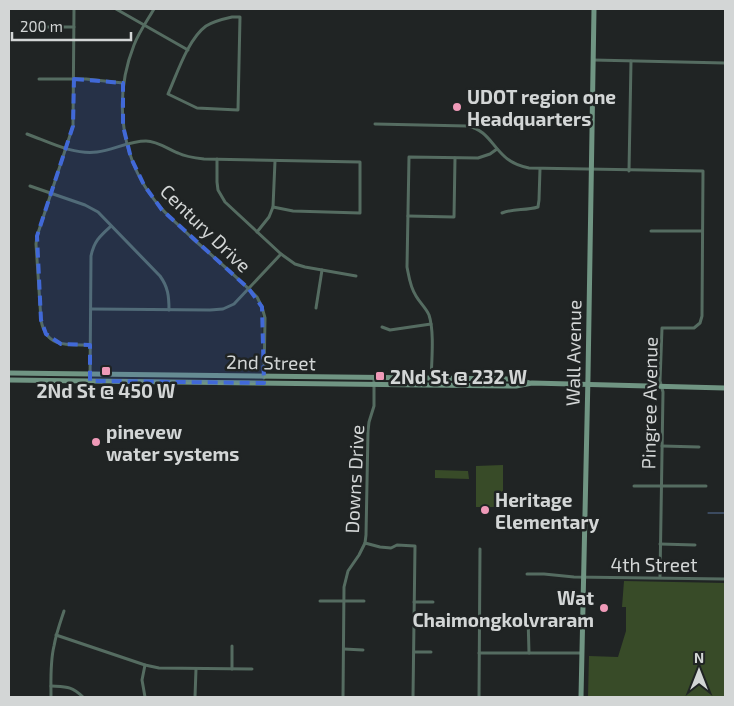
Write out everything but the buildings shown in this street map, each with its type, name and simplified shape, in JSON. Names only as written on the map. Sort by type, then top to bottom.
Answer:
[{"type":"main road","name":"Wall Avenue","points":[[581,697],[594,9]]},
{"type":"main road","name":"2nd Street","points":[[9,374],[374,378],[516,386],[532,383],[725,388]]},
{"type":"main road","name":"2nd Street","points":[[9,380],[374,384],[431,382]]},
{"type":"street","points":[[74,9],[73,126],[36,244],[42,327],[52,340],[61,344],[90,346]]},
{"type":"street","points":[[116,9],[188,50]]},
{"type":"street","name":"Century Drive","points":[[154,9],[134,45],[123,83],[123,126],[127,145],[144,185],[162,210],[257,297],[265,318],[264,383]]},
{"type":"street","points":[[240,17],[238,110],[196,108],[168,94],[188,50],[198,32],[207,25],[224,18],[240,17]]},
{"type":"street","points":[[38,27],[74,27]]},
{"type":"street","points":[[592,60],[725,62]]},
{"type":"street","points":[[375,124],[467,126],[476,128],[483,132],[504,157],[515,165],[529,168],[629,171],[631,61]]},
{"type":"street","points":[[38,79],[96,79],[123,83]]},
{"type":"street","points":[[27,134],[82,152],[92,152],[138,142],[152,142],[179,154],[217,160],[360,162],[360,213],[293,211],[273,207]]},
{"type":"street","points":[[431,382],[432,332],[429,315],[417,298],[408,278],[409,158],[478,158],[490,154],[497,149]]},
{"type":"street","points":[[408,216],[454,216],[455,158]]},
{"type":"street","points":[[217,160],[217,182],[221,196],[230,208],[281,254],[296,264],[356,276]]},
{"type":"street","points":[[257,232],[273,207],[275,161]]},
{"type":"street","points":[[502,213],[510,210],[530,210],[538,207],[540,169]]},
{"type":"street","name":"Pingree Avenue","points":[[629,171],[703,171],[702,316],[700,323],[694,328],[662,328],[660,381],[663,392],[660,577]]},
{"type":"street","points":[[30,186],[92,208],[98,212],[160,276],[166,285],[169,310]]},
{"type":"street","points":[[90,381],[91,256],[93,245],[111,226]]},
{"type":"street","points":[[651,231],[702,231]]},
{"type":"street","points":[[91,308],[223,309],[234,304],[281,254]]},
{"type":"street","points":[[316,308],[322,270]]},
{"type":"street","points":[[382,327],[390,330],[430,324]]},
{"type":"street","name":"Downs Drive","points":[[343,697],[344,587],[348,571],[360,555],[366,535],[368,431],[374,406],[374,378]]},
{"type":"street","points":[[662,446],[699,447]]},
{"type":"street","points":[[634,486],[706,486]]},
{"type":"street","points":[[364,543],[391,548],[397,545],[415,546],[413,697]]},
{"type":"street","points":[[660,544],[695,544]]},
{"type":"street","points":[[479,697],[480,549]]},
{"type":"street","name":"4th Street","points":[[527,574],[583,577],[725,579]]},
{"type":"street","points":[[320,601],[364,601]]},
{"type":"street","points":[[414,602],[433,602]]},
{"type":"street","points":[[51,697],[52,660],[56,635],[64,611]]},
{"type":"street","points":[[528,617],[529,653]]},
{"type":"street","points":[[56,635],[159,668],[252,669]]},
{"type":"street","points":[[232,646],[232,669]]},
{"type":"street","points":[[344,649],[363,650]]},
{"type":"street","points":[[414,652],[430,652]]},
{"type":"street","points":[[479,653],[582,653]]},
{"type":"street","points":[[145,665],[142,680],[145,697]]},
{"type":"street","points":[[195,697],[196,669]]},
{"type":"street","points":[[51,686],[68,687],[83,697]]},
{"type":"highlighted area","points":[[74,79],[123,83],[123,126],[131,158],[144,185],[162,210],[249,289],[262,307],[264,383],[90,381],[90,345],[61,344],[46,334],[41,320],[37,236],[73,126]]},
{"type":"green space","points":[[503,465],[503,507],[476,507],[476,466]]},
{"type":"green space","points":[[435,470],[468,471],[469,479],[435,478]]},
{"type":"green space","points":[[624,581],[725,583],[725,697],[588,697],[589,656],[618,657],[626,631],[626,607],[622,607]]},
{"type":"waterway","points":[[708,513],[725,513]]},
{"type":"place","name":"UDOT region one Headquarters","points":[[457,107]]},
{"type":"place","name":"2Nd St @ 450 W","points":[[106,371]]},
{"type":"place","name":"2Nd St @ 232 W","points":[[380,376]]},
{"type":"place","name":"pinevew water systems","points":[[96,442]]},
{"type":"place","name":"Heritage Elementary","points":[[485,510]]},
{"type":"place","name":"Wat Chaimongkolvraram","points":[[604,608]]}]
